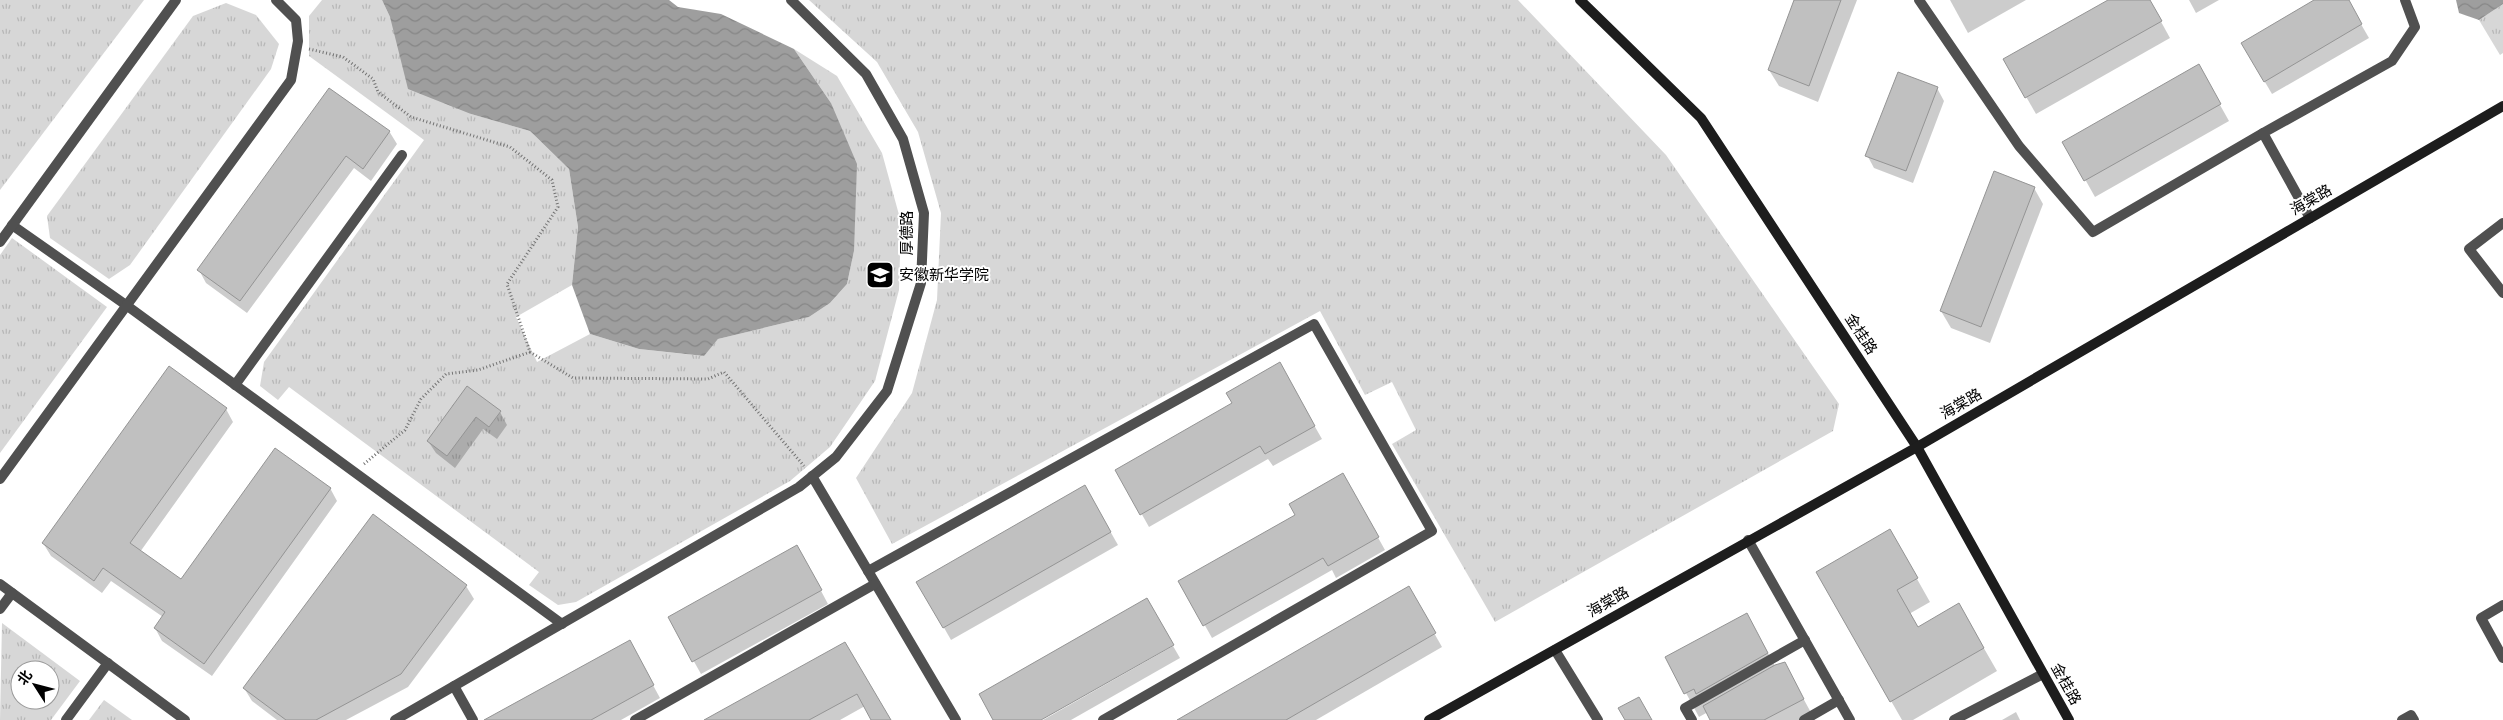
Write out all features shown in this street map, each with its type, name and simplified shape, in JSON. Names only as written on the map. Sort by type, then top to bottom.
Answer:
[{"type":"street","name":"金桂路","points":[[1580,0],[1701,118],[1917,447],[2069,720]]},
{"type":"street","name":"海棠路","points":[[1429,720],[1917,447],[2503,106]]},
{"type":"lane","points":[[0,242],[176,0]]},
{"type":"lane","points":[[0,479],[291,80],[297,46],[296,20],[276,0]]},
{"type":"lane","name":"厚德路","points":[[395,720],[799,487],[836,457],[887,391],[921,283],[924,213],[903,140],[866,74],[790,0]]},
{"type":"lane","points":[[1919,0],[2019,146],[2093,232],[2263,133],[2392,61],[2415,27],[2405,0]]},
{"type":"lane","points":[[2263,133],[2310,218]]},
{"type":"lane","points":[[235,385],[402,155]]},
{"type":"lane","points":[[2503,223],[2469,250],[2503,293]]},
{"type":"lane","points":[[12,225],[126,305],[562,624]]},
{"type":"lane","points":[[868,571],[1314,324],[1432,531],[1103,720]]},
{"type":"lane","points":[[812,476],[956,720]]},
{"type":"lane","points":[[1748,540],[1850,720]]},
{"type":"lane","points":[[0,584],[185,720]]},
{"type":"lane","points":[[635,720],[875,584]]},
{"type":"lane","points":[[0,610],[12,593]]},
{"type":"lane","points":[[2503,605],[2481,618],[2503,658]]},
{"type":"lane","points":[[1692,720],[1685,708],[1805,640]]},
{"type":"lane","points":[[1555,650],[1597,720]]},
{"type":"lane","points":[[66,720],[108,663]]},
{"type":"lane","points":[[1954,720],[2043,674]]},
{"type":"lane","points":[[454,686],[473,720]]},
{"type":"lane","points":[[1804,720],[1839,700]]},
{"type":"lane","points":[[2402,720],[2411,715],[2414,720]]},
{"type":"path","points":[[297,46],[343,57],[372,79],[378,92],[410,117],[510,147],[552,180],[558,207],[508,284],[530,352],[574,378],[708,379],[724,372],[812,476]]},
{"type":"path","points":[[354,472],[405,430],[422,399],[446,374],[478,370],[530,352]]},
{"type":"green space","points":[[0,0],[144,0],[0,190]]},
{"type":"green space","points":[[322,0],[382,0],[390,17],[471,114],[530,131],[569,169],[578,227],[572,285],[516,317],[537,362],[590,334],[639,349],[703,356],[718,339],[809,317],[830,303],[847,284],[854,251],[831,103],[794,49],[837,76],[882,153],[901,222],[899,290],[875,381],[830,447],[790,481],[576,602],[558,605],[529,585],[539,572],[289,387],[278,400],[260,386],[264,362],[424,140],[309,56],[309,16]]},
{"type":"green space","points":[[809,0],[1518,0],[1666,155],[1839,404],[1833,431],[1495,622],[1392,444],[1416,430],[1392,382],[1365,395],[1320,311],[892,544],[856,478],[912,393],[937,300],[941,213],[918,132],[877,62]]},
{"type":"green space","points":[[226,3],[256,15],[279,44],[271,69],[130,265],[109,279],[50,238],[47,216],[193,16]]},
{"type":"green space","points":[[2503,4],[2503,53],[2500,55],[2479,20]]},
{"type":"green space","points":[[12,238],[107,307],[0,453],[0,255]]},
{"type":"green space","points":[[2,623],[52,660],[10,660],[10,710],[58,710],[51,720],[0,720]]},
{"type":"green space","points":[[60,666],[80,681],[60,708]]},
{"type":"green space","points":[[104,700],[132,720],[89,720]]},
{"type":"water","points":[[382,0],[669,0],[678,7],[721,14],[794,49],[831,103],[857,164],[854,251],[847,284],[830,303],[809,317],[718,339],[704,356],[639,349],[590,334],[572,285],[578,227],[569,169],[530,131],[471,114],[408,89],[390,17]]},
{"type":"water","points":[[2456,0],[2503,0],[2503,4],[2479,20],[2459,13]]},
{"type":"building","points":[[1794,0],[1841,0],[1809,86],[1768,70]]},
{"type":"building","points":[[2108,0],[2150,0],[2162,21],[2025,98],[2003,59]]},
{"type":"building","points":[[2314,0],[2349,0],[2362,24],[2264,82],[2241,43]]},
{"type":"building","points":[[2199,64],[2221,104],[2084,181],[2062,142]]},
{"type":"building","points":[[1898,72],[1938,87],[1906,171],[1865,156]]},
{"type":"building","points":[[329,88],[390,131],[363,169],[346,156],[240,301],[197,270]]},
{"type":"building","points":[[1994,171],[2035,187],[1981,327],[1940,311]]},
{"type":"building","points":[[1280,362],[1315,426],[1265,454],[1260,446],[1140,515],[1115,470],[1232,403],[1226,393]]},
{"type":"building","points":[[169,366],[227,408],[130,543],[181,579],[275,448],[331,488],[204,664],[154,628],[165,612],[103,568],[94,581],[42,543]]},
{"type":"building","points":[[467,386],[501,411],[489,427],[476,417],[447,456],[427,441]]},
{"type":"building","points":[[1343,473],[1379,537],[1328,566],[1323,558],[1203,626],[1178,581],[1295,515],[1289,504]]},
{"type":"building","points":[[1085,485],[1111,532],[943,628],[916,582]]},
{"type":"building","points":[[373,514],[467,585],[401,674],[316,720],[286,720],[243,688]]},
{"type":"building","points":[[1890,529],[1918,578],[1897,590],[1918,627],[1959,603],[1984,648],[1890,702],[1816,572]]},
{"type":"building","points":[[797,545],[822,590],[692,662],[668,617]]},
{"type":"building","points":[[1409,586],[1436,633],[1286,720],[1177,720]]},
{"type":"building","points":[[1147,598],[1174,645],[1041,720],[993,720],[979,694]]},
{"type":"building","points":[[1747,613],[1768,653],[1696,694],[1694,689],[1684,694],[1665,657]]},
{"type":"building","points":[[630,640],[654,685],[591,720],[484,720]]},
{"type":"building","points":[[845,642],[891,720],[871,720],[857,694],[809,720],[704,720]]},
{"type":"building","points":[[1785,662],[1804,699],[1764,720],[1710,720],[1703,706],[1775,665]]},
{"type":"building","points":[[1639,697],[1652,720],[1625,720],[1618,708]]},
{"type":"place","name":"安徽新华学院","points":[[880,275]]}]
